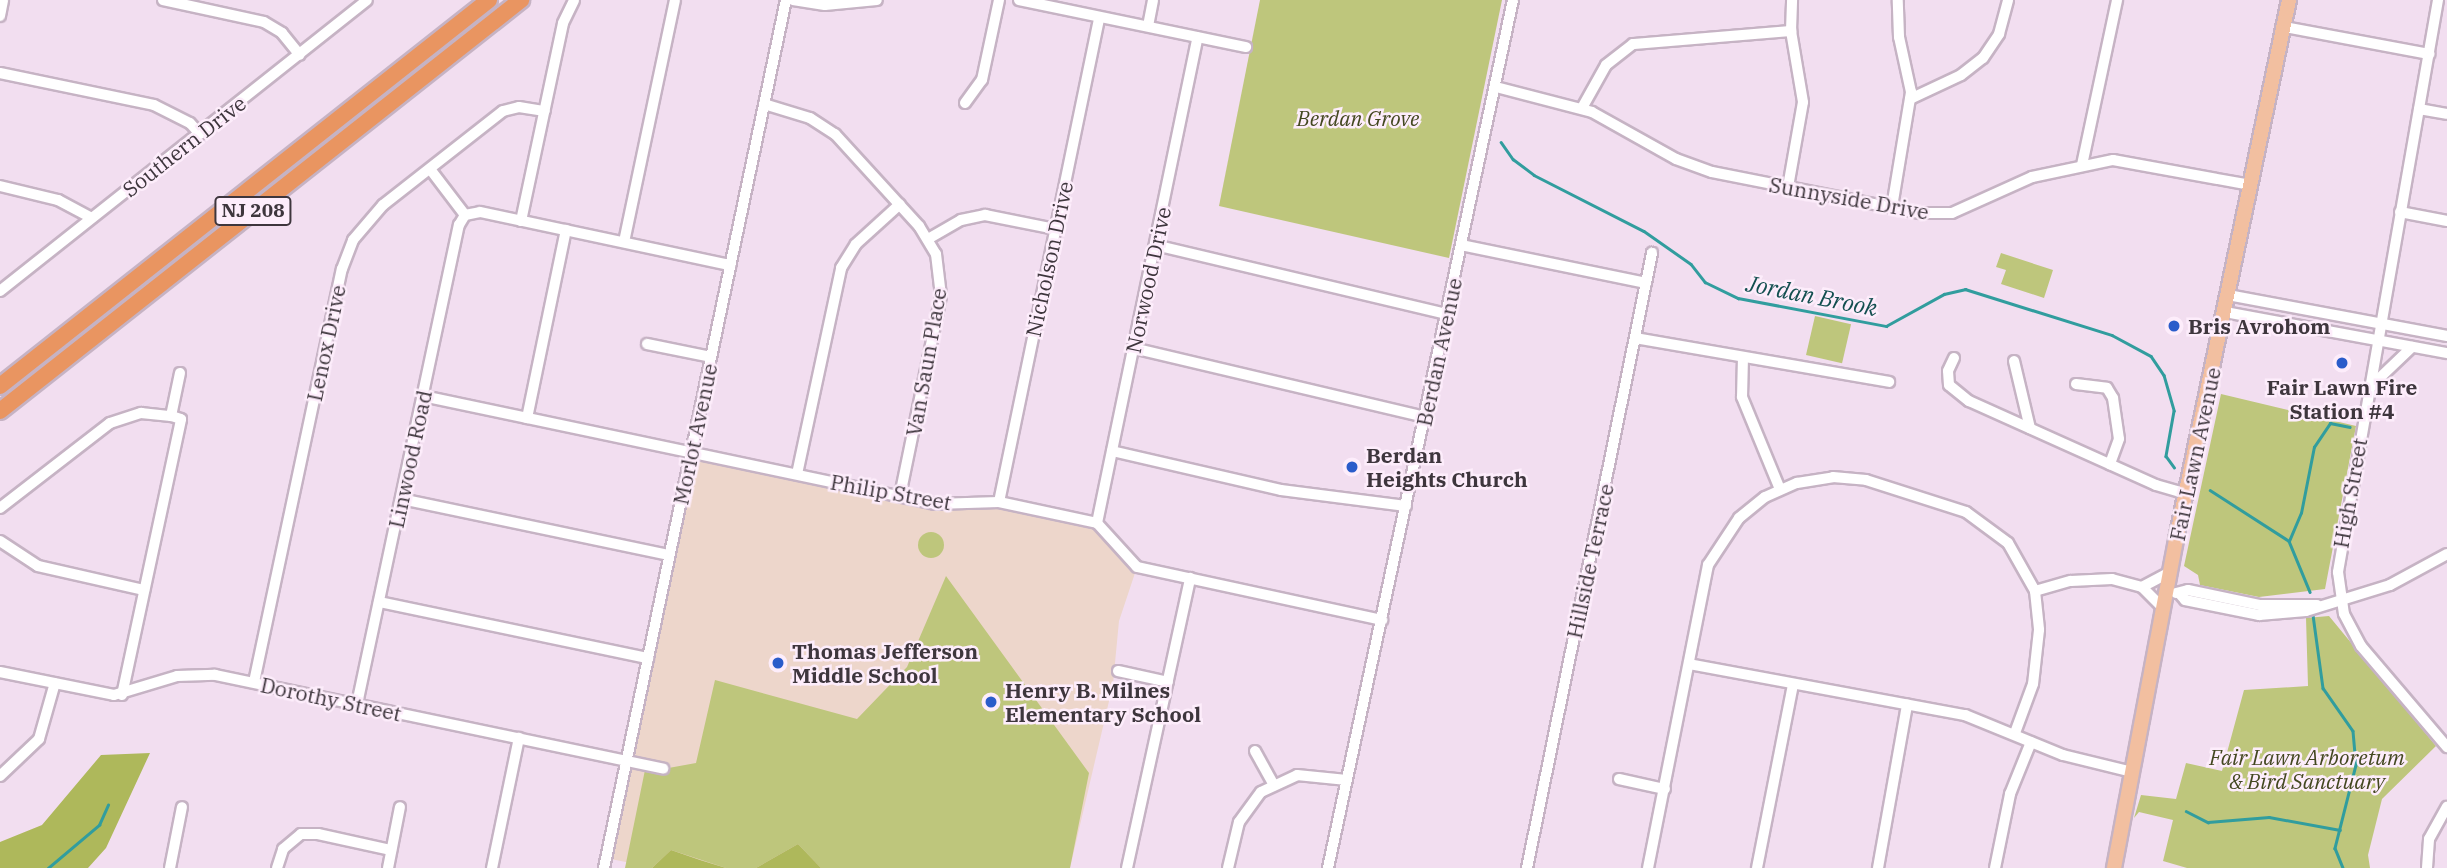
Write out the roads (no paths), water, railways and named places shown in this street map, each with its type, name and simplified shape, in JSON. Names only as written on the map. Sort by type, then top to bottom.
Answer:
[{"type":"highway","name":"NJ 208","points":[[0,387],[489,0]]},
{"type":"highway","name":"NJ 208","points":[[0,411],[521,0]]},
{"type":"main road","name":"Fair Lawn Avenue","points":[[2114,868],[2163,608],[2173,592],[2170,572],[2289,0]]},
{"type":"street","points":[[0,16],[3,0]]},
{"type":"street","points":[[163,0],[264,22],[282,33],[300,55]]},
{"type":"street","name":"Southern Drive","points":[[0,291],[367,0]]},
{"type":"street","points":[[521,220],[563,23],[574,0]]},
{"type":"street","points":[[624,242],[675,0]]},
{"type":"street","name":"Morlot Avenue","points":[[604,868],[786,0]]},
{"type":"street","points":[[793,0],[825,5],[877,0]]},
{"type":"street","points":[[965,103],[982,80],[999,0]]},
{"type":"street","points":[[1019,0],[1246,47]]},
{"type":"street","points":[[1148,26],[1153,0]]},
{"type":"street","name":"Berdan Avenue","points":[[1328,868],[1513,0]]},
{"type":"street","points":[[1788,187],[1803,102],[1791,31],[1792,0]]},
{"type":"street","points":[[1892,207],[1910,99],[1897,22],[1898,0]]},
{"type":"street","points":[[1910,99],[1961,75],[1983,58],[1999,34],[2008,0]]},
{"type":"street","points":[[2082,165],[2117,0]]},
{"type":"street","name":"High Street","points":[[2441,4],[2428,54],[2340,543],[2341,600],[2361,646],[2447,747]]},
{"type":"street","name":"Nicholson Drive","points":[[999,502],[1099,17]]},
{"type":"street","points":[[2285,27],[2428,54]]},
{"type":"street","points":[[1581,108],[1606,65],[1633,44],[1791,31]]},
{"type":"street","name":"Norwood Drive","points":[[1097,523],[1198,37]]},
{"type":"street","points":[[0,73],[154,105],[200,134]]},
{"type":"street","name":"Sunnyside Drive","points":[[1496,87],[1581,108],[1695,167],[1892,207],[1952,213],[2014,184],[2082,165],[2130,160],[2251,185]]},
{"type":"street","name":"Van Saun Place","points":[[764,104],[810,118],[835,134],[900,204],[928,239],[940,267],[941,296],[900,496]]},
{"type":"street","name":"Lenox Drive","points":[[254,682],[347,254],[372,215],[503,111],[519,107],[544,111]]},
{"type":"street","points":[[2418,109],[2447,114]]},
{"type":"street","points":[[429,169],[466,215],[480,212],[730,265]]},
{"type":"street","points":[[0,186],[58,200],[92,218]]},
{"type":"street","points":[[797,474],[841,268],[856,244],[900,204]]},
{"type":"street","points":[[2400,212],[2447,221]]},
{"type":"street","name":"Linwood Road","points":[[357,704],[459,225],[466,215]]},
{"type":"street","points":[[928,239],[961,220],[985,215],[1055,229]]},
{"type":"street","points":[[527,418],[566,230]]},
{"type":"street","points":[[1155,245],[1447,314]]},
{"type":"street","points":[[1461,245],[1646,283]]},
{"type":"street","name":"Hillside Terrace","points":[[1527,868],[1653,253]]},
{"type":"street","points":[[2228,295],[2447,336]]},
{"type":"street","points":[[2225,312],[2447,353]]},
{"type":"street","points":[[1635,338],[1889,382]]},
{"type":"street","points":[[647,344],[711,357]]},
{"type":"street","points":[[2368,389],[2412,347]]},
{"type":"street","points":[[1133,348],[1425,417]]},
{"type":"street","points":[[1743,356],[1742,397],[1759,447],[1780,489]]},
{"type":"street","points":[[1954,358],[1948,371],[1949,385],[1969,401],[2110,464],[2187,494]]},
{"type":"street","points":[[2014,360],[2030,428]]},
{"type":"street","points":[[171,416],[180,373]]},
{"type":"street","points":[[2076,384],[2101,386],[2113,398],[2119,439],[2110,464]]},
{"type":"street","name":"Philip Street","points":[[423,396],[900,496],[948,505],[999,502],[1097,523]]},
{"type":"street","points":[[0,508],[110,423],[141,413],[181,418],[122,695]]},
{"type":"street","points":[[1112,451],[1281,490],[1406,506]]},
{"type":"street","points":[[1648,868],[1704,579],[1717,546],[1745,512],[1780,489],[1816,478],[1849,478],[1966,512],[2008,543],[2035,591],[2040,648],[2015,733]]},
{"type":"street","points":[[401,499],[669,555]]},
{"type":"street","points":[[1097,523],[1137,567],[1382,620]]},
{"type":"street","points":[[0,541],[38,566],[144,590]]},
{"type":"street","points":[[2173,592],[2188,590],[2260,605],[2317,605],[2390,585],[2447,554]]},
{"type":"street","points":[[2142,587],[2170,572]]},
{"type":"street","points":[[1127,868],[1191,578]]},
{"type":"street","points":[[2035,591],[2092,579],[2142,587],[2163,608]]},
{"type":"street","points":[[379,602],[648,659]]},
{"type":"street","points":[[1689,664],[1975,718],[2063,755],[2133,772]]},
{"type":"street","points":[[1118,671],[1168,682]]},
{"type":"street","name":"Dorothy Street","points":[[0,672],[122,695],[190,674],[254,682],[663,769]]},
{"type":"street","points":[[0,776],[39,739],[55,684]]},
{"type":"street","points":[[1758,868],[1793,684]]},
{"type":"street","points":[[1878,868],[1907,705]]},
{"type":"street","points":[[492,868],[519,738]]},
{"type":"street","points":[[1995,868],[2010,794],[2031,742]]},
{"type":"street","points":[[1255,751],[1273,783]]},
{"type":"street","points":[[1228,868],[1245,810],[1273,783],[1310,774],[1347,780]]},
{"type":"street","points":[[1619,779],[1665,789]]},
{"type":"street","points":[[170,868],[182,807]]},
{"type":"street","points":[[388,868],[400,807]]},
{"type":"street","points":[[2427,868],[2429,839],[2447,807]]},
{"type":"street","points":[[277,868],[288,842],[310,833],[391,850]]},
{"type":"waterway","name":"Jordan Brook","points":[[1501,142],[1513,159],[1534,175],[1644,231],[1691,264],[1705,282],[1738,298],[1886,326],[1944,294],[1965,289],[2112,335],[2151,356],[2164,375],[2174,411],[2166,456],[2174,467]]},
{"type":"waterway","points":[[2289,541],[2301,513],[2314,447],[2330,423],[2350,427]]},
{"type":"waterway","name":"Jordan Brook","points":[[2210,490],[2289,541],[2310,592]]},
{"type":"waterway","name":"Jordan Brook","points":[[2313,615],[2323,688],[2353,731],[2356,765],[2335,848],[2343,868]]},
{"type":"waterway","points":[[48,868],[99,825],[108,805]]},
{"type":"waterway","points":[[2186,811],[2208,822],[2269,817],[2340,830]]},
{"type":"place","name":"Bris Avrohom","points":[[2174,326]]},
{"type":"place","name":"Fair Lawn Fire Station #4","points":[[2342,363]]},
{"type":"place","name":"Berdan Heights Church","points":[[1352,467]]},
{"type":"place","name":"Thomas Jefferson Middle School","points":[[778,663]]},
{"type":"place","name":"Henry B. Milnes Elementary School","points":[[991,702]]},
{"type":"park label","name":"Berdan Grove","points":[[1358,118]]},
{"type":"park label","name":"Fair Lawn Arboretum & Bird Sanctuary","points":[[2307,769]]}]
